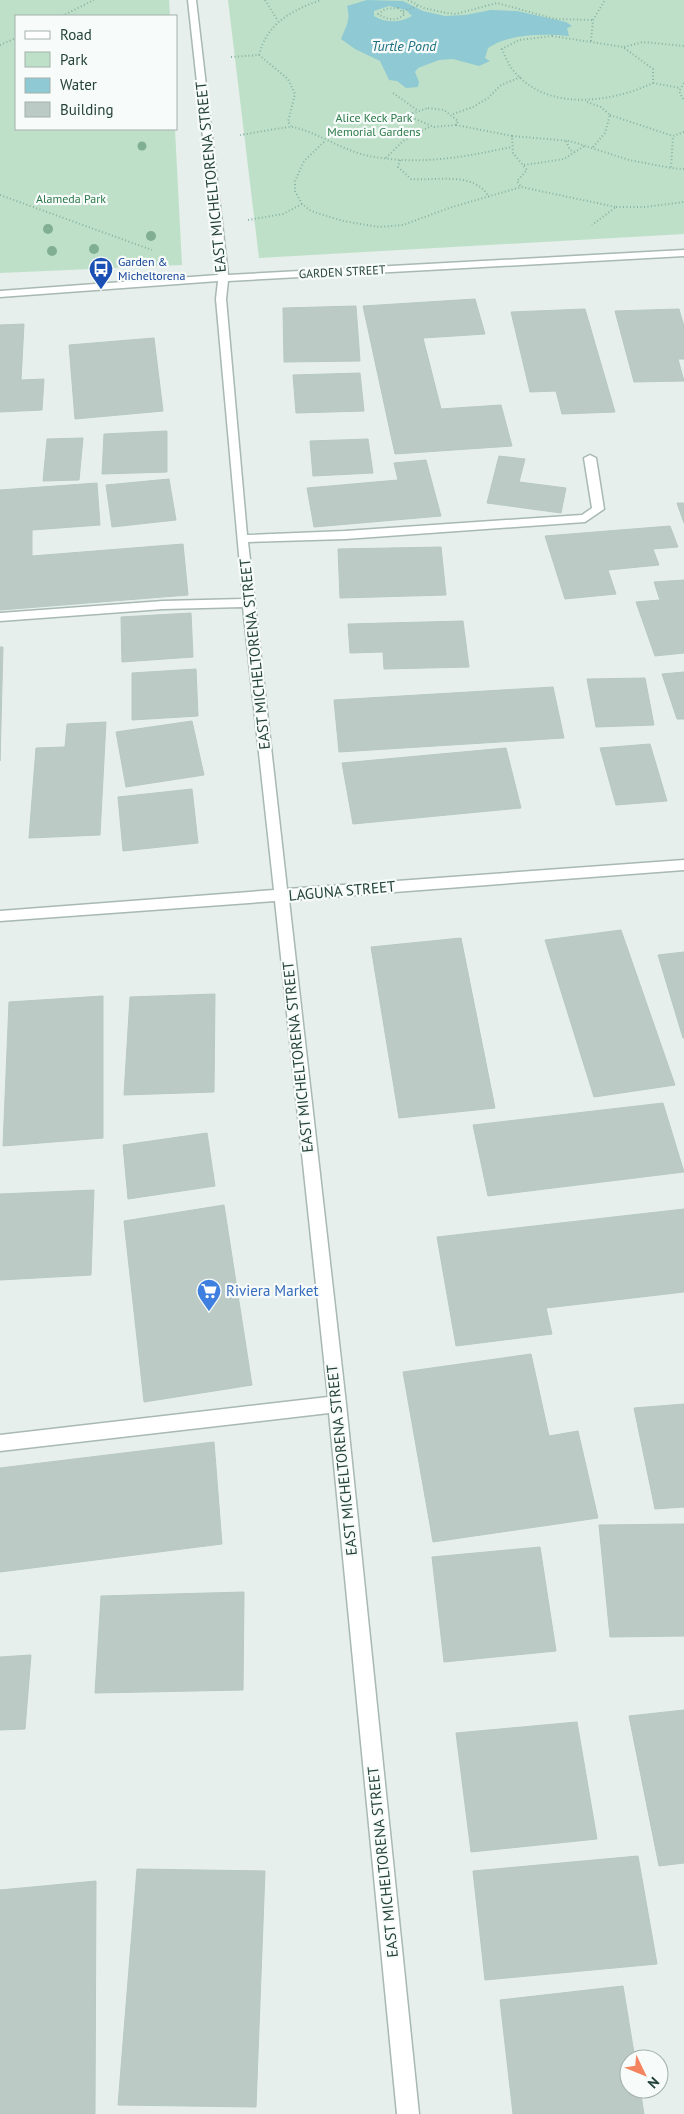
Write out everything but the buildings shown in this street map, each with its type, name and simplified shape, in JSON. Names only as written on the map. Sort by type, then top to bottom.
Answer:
[{"type":"street","name":"EAST MICHELTORENA STREET","points":[[192,0],[223,278],[221,299],[242,539],[337,1404],[408,2114]]},
{"type":"street","name":"GARDEN STREET","points":[[0,294],[223,278],[684,253]]},
{"type":"street","points":[[242,539],[345,535],[585,518],[598,508],[590,458]]},
{"type":"street","points":[[0,617],[164,605],[249,603]]},
{"type":"street","name":"LAGUNA STREET","points":[[0,916],[684,864]]},
{"type":"street","points":[[0,1443],[337,1404]]},
{"type":"path","points":[[64,15],[94,0]]},
{"type":"path","points":[[265,0],[278,21]]},
{"type":"path","points":[[259,56],[264,38],[278,21],[298,9],[321,0]]},
{"type":"path","points":[[408,0],[417,6],[446,13],[456,14],[497,3],[554,19],[593,20]]},
{"type":"path","points":[[591,40],[593,20],[605,0]]},
{"type":"path","points":[[404,10],[404,16],[399,19],[386,19],[378,14],[385,9],[404,10],[417,6]]},
{"type":"path","points":[[653,84],[653,69],[623,47],[591,40],[552,36],[519,40],[508,43],[502,49],[506,62],[532,86],[548,93],[586,101],[601,107],[610,115],[634,122],[653,132],[673,136],[684,132]]},
{"type":"path","points":[[0,46],[15,38]]},
{"type":"path","points":[[623,47],[642,42],[684,46]]},
{"type":"path","points":[[231,57],[259,56],[283,74],[294,89],[294,99],[288,112],[288,122],[291,126],[324,142],[400,160],[455,159],[510,146]]},
{"type":"path","points":[[452,115],[473,108],[502,85],[521,77]]},
{"type":"path","points":[[684,83],[680,88],[680,94],[684,101]]},
{"type":"path","points":[[586,101],[609,100],[626,96],[653,84],[680,88]]},
{"type":"path","points":[[393,93],[417,111]]},
{"type":"path","points":[[456,125],[458,121],[452,115],[437,108],[417,111],[412,116],[429,126],[448,128],[456,125],[512,136],[566,141],[594,147],[629,160],[684,169]]},
{"type":"path","points":[[594,147],[604,133],[610,115]]},
{"type":"path","points":[[240,134],[272,131],[291,126]]},
{"type":"path","points":[[386,158],[403,141],[429,126]]},
{"type":"path","points":[[512,136],[510,146],[512,155],[524,165],[526,172],[517,181],[521,187]]},
{"type":"path","points":[[671,168],[673,136]]},
{"type":"path","points":[[566,141],[570,150],[575,152]]},
{"type":"path","points":[[324,142],[304,161],[299,171],[295,191],[302,204],[320,215],[366,225],[385,226],[413,223],[442,210],[521,187],[616,207],[645,208],[684,202]]},
{"type":"path","points":[[524,165],[564,159],[586,145]]},
{"type":"path","points":[[400,160],[398,167],[411,179],[474,182],[486,191],[489,197]]},
{"type":"path","points":[[0,195],[46,214],[158,252]]},
{"type":"path","points":[[248,220],[271,217],[295,210],[302,204]]},
{"type":"path","points":[[586,230],[616,207]]},
{"type":"green space","name":"Alameda Park","points":[[0,0],[169,0],[170,15],[15,15],[15,130],[175,130],[182,265],[0,273]]},
{"type":"green space","name":"Alice Keck Park Memorial Gardens","points":[[228,0],[684,0],[684,234],[259,258]]},
{"type":"water","name":"Turtle Pond","points":[[367,0],[403,1],[423,11],[445,16],[465,15],[491,10],[517,11],[566,22],[572,26],[567,28],[569,36],[527,36],[497,43],[488,48],[485,58],[490,61],[479,66],[453,59],[439,60],[418,68],[415,72],[419,82],[418,87],[406,88],[397,81],[389,80],[380,61],[355,49],[341,39],[348,19],[347,6]],"holes":[[[389,6],[406,10],[412,16],[398,21],[383,20],[374,16],[374,11]]]},
{"type":"place","name":"Garden & Micheltorena","points":[[101,290]]},
{"type":"place","name":"Riviera Market","points":[[209,1312]]}]
